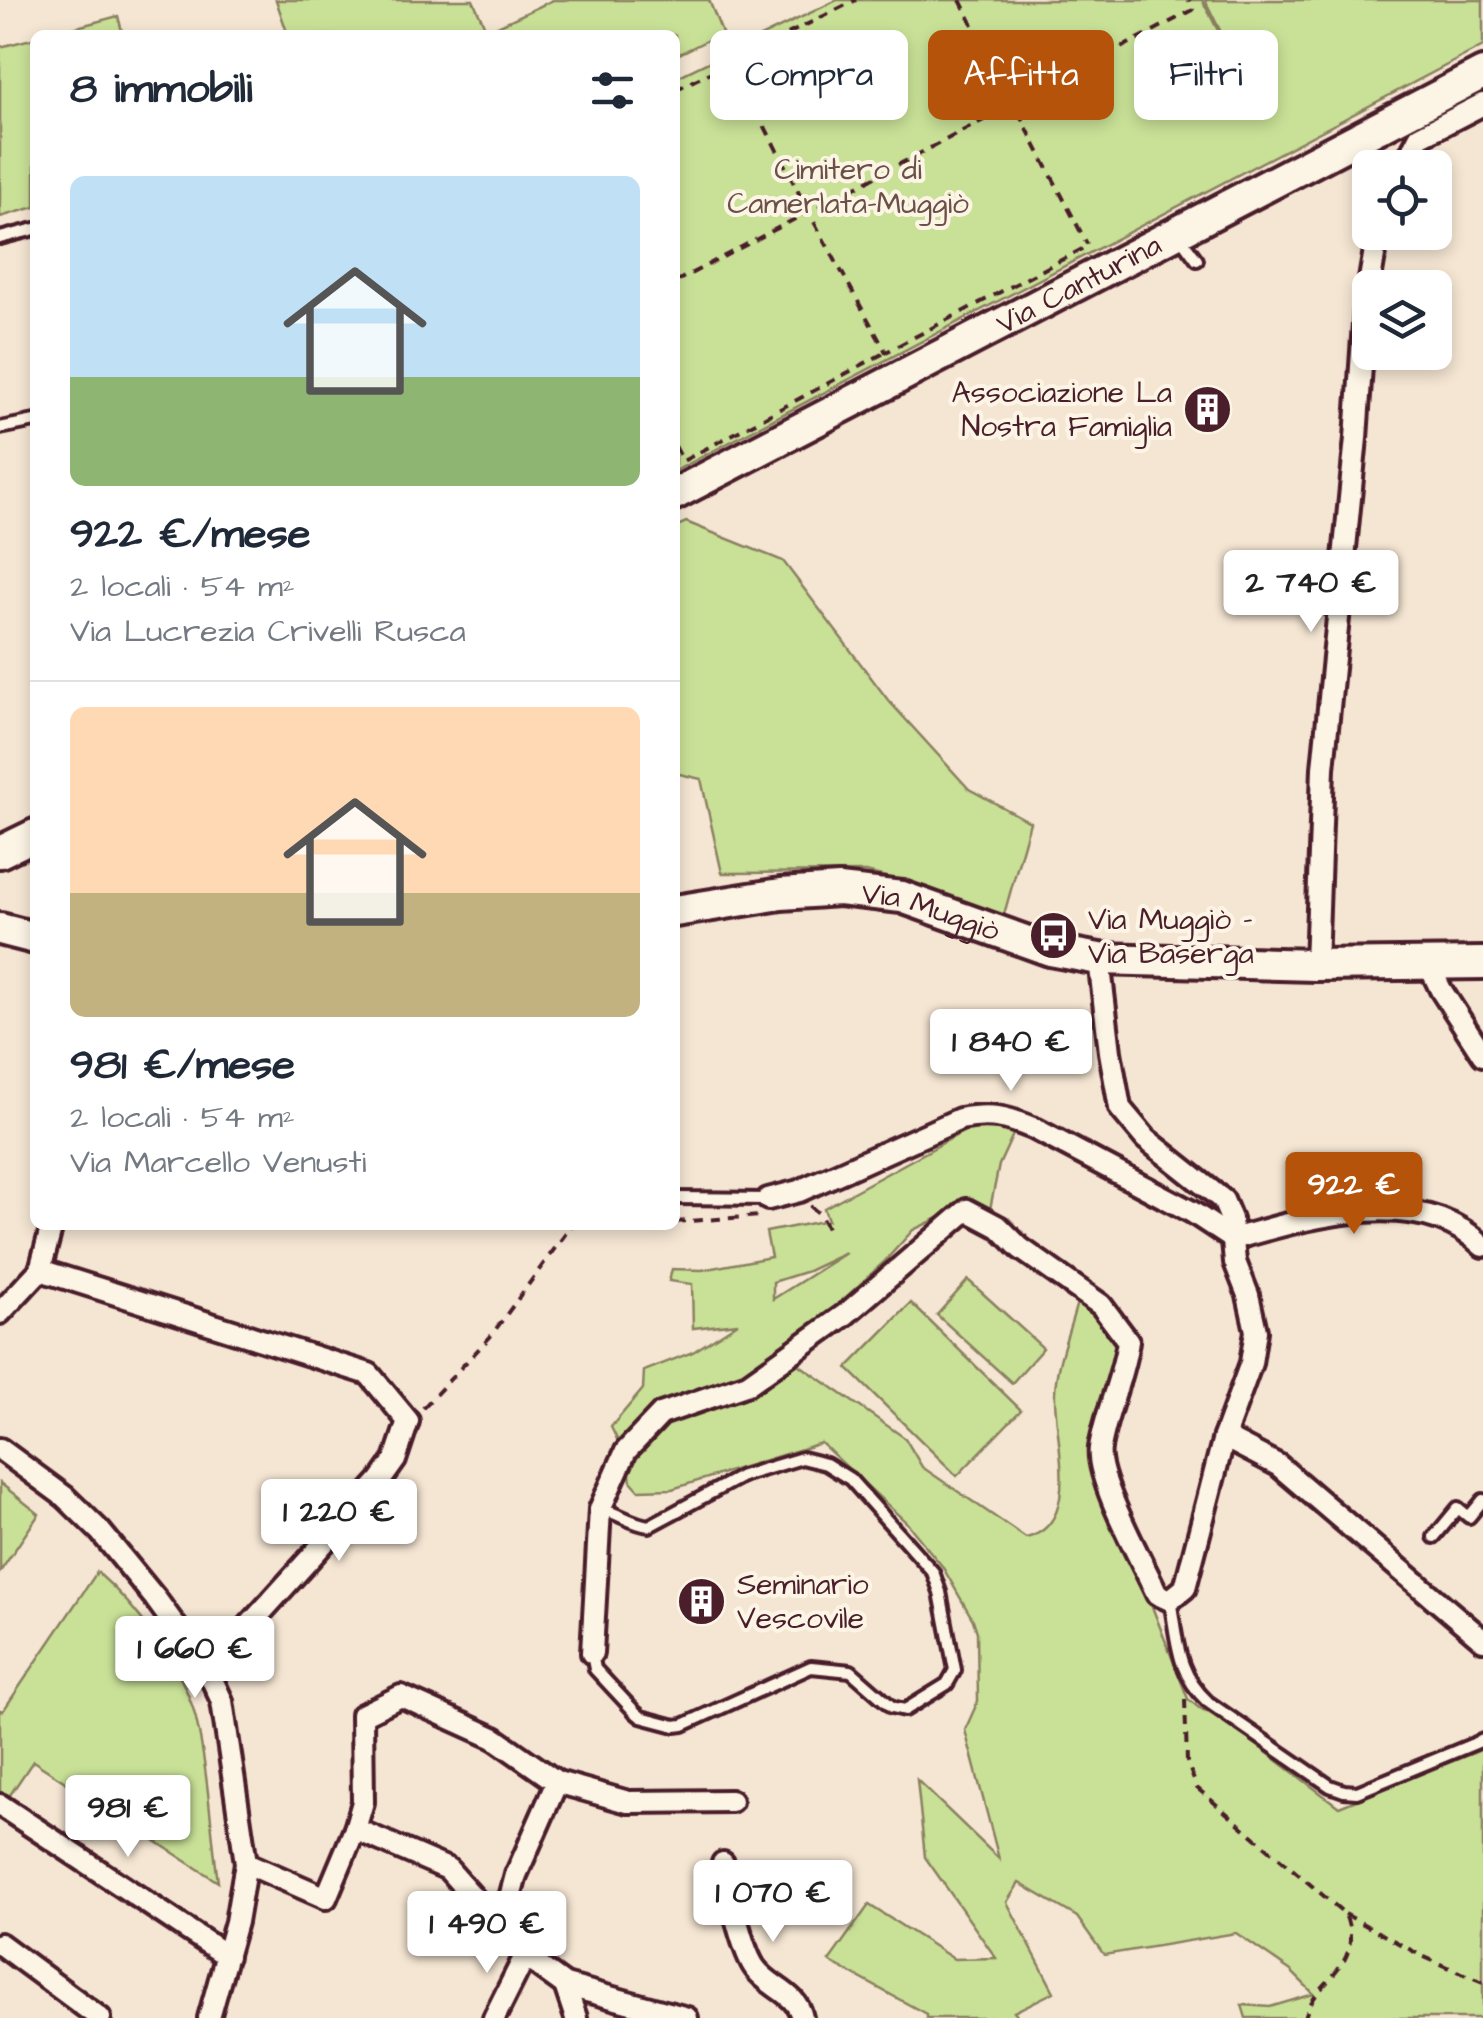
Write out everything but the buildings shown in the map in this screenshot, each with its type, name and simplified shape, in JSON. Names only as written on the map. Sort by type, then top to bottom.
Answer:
[{"type":"main road","name":"Via Canturina","points":[[680,491],[1095,258],[1176,232],[1483,73]]},
{"type":"main road","points":[[0,852],[30,838]]},
{"type":"main road","name":"Via Muggiò","points":[[680,910],[781,894],[839,890],[902,897],[1050,950],[1099,959],[1316,965],[1483,963]]},
{"type":"main road","points":[[0,929],[30,937]]},
{"type":"street","points":[[1412,150],[1418,137],[1483,104]]},
{"type":"street","points":[[1316,965],[1322,768],[1356,438],[1365,309],[1375,250]]},
{"type":"street","points":[[592,1654],[600,1509],[626,1451],[661,1414],[748,1384],[846,1314],[967,1210],[999,1227],[1020,1248],[1101,1305],[1128,1341],[1125,1366],[1099,1451],[1104,1480],[1158,1594],[1170,1600],[1186,1588],[1224,1437],[1250,1363],[1256,1331],[1248,1296],[1234,1262],[1232,1219],[1223,1200],[1146,1139],[1120,1108],[1099,959]]},
{"type":"street","points":[[1429,965],[1483,1055]]},
{"type":"street","points":[[784,1195],[960,1119],[985,1114],[1035,1130],[1192,1212],[1233,1238],[1324,1213],[1398,1212],[1467,1230],[1483,1246]]},
{"type":"street","points":[[0,1313],[40,1270],[51,1230]]},
{"type":"street","points":[[40,1270],[369,1374],[413,1421],[380,1481],[208,1671]]},
{"type":"street","points":[[1224,1437],[1278,1465],[1483,1640]]},
{"type":"street","points":[[0,1449],[66,1497],[100,1532],[208,1671],[222,1701],[246,1863],[228,1956],[209,2018]]},
{"type":"street","points":[[246,1863],[326,1898],[364,1802],[362,1715],[400,1696],[494,1738],[557,1782],[628,1802],[731,1800]]},
{"type":"street","points":[[502,1928],[516,1875],[557,1782]]},
{"type":"street","points":[[0,1805],[228,1956]]},
{"type":"street","points":[[355,1829],[448,1869],[525,1956],[566,1985],[687,2018]]},
{"type":"street","points":[[723,1863],[733,1907],[755,1968],[800,2005],[802,2018]]},
{"type":"street","points":[[0,1944],[100,2018]]},
{"type":"street","points":[[494,2018],[525,1956]]},
{"type":"street","points":[[566,1985],[576,2018]]},
{"type":"lane","points":[[0,238],[30,230]]},
{"type":"lane","points":[[1176,232],[1197,260]]},
{"type":"lane","points":[[0,428],[30,421]]},
{"type":"lane","points":[[680,1198],[784,1195]]},
{"type":"lane","points":[[592,1654],[595,1669],[635,1712],[676,1726],[811,1667],[851,1671],[892,1707],[906,1710],[946,1684],[954,1670],[933,1572],[850,1480],[826,1464],[802,1458],[742,1476],[649,1526],[600,1509]]},
{"type":"lane","points":[[1434,1537],[1458,1508],[1469,1517],[1483,1500]]},
{"type":"lane","points":[[1170,1600],[1184,1675],[1208,1702],[1330,1786],[1357,1792],[1483,1740]]},
{"type":"path","points":[[796,30],[856,0]]},
{"type":"path","points":[[960,0],[975,30]]},
{"type":"path","points":[[1114,51],[1193,10],[1189,0]]},
{"type":"path","points":[[680,88],[710,73]]},
{"type":"path","points":[[762,120],[886,352]]},
{"type":"path","points":[[680,279],[980,120]]},
{"type":"path","points":[[680,455],[683,461],[886,352],[1095,258],[1021,120]]},
{"type":"path","points":[[680,1222],[749,1218],[787,1209],[784,1195]]},
{"type":"path","points":[[784,1195],[821,1215],[827,1228]]},
{"type":"path","points":[[413,1421],[490,1337],[568,1230]]},
{"type":"path","points":[[1184,1675],[1187,1762],[1197,1788],[1345,1914],[1422,1956],[1483,1982]]},
{"type":"path","points":[[1304,2018],[1308,2006],[1334,1978],[1350,1947],[1351,1930],[1345,1914]]},
{"type":"green space","points":[[276,0],[473,0],[487,30],[286,30]]},
{"type":"green space","points":[[553,0],[709,0],[721,30],[710,30],[710,39],[680,54],[680,30],[489,30]]},
{"type":"green space","name":"Cimitero di Camerlata-Muggiò","points":[[837,0],[1202,0],[1218,30],[1134,30],[1134,120],[1278,120],[1278,30],[1220,30],[1205,0],[1483,0],[1483,46],[680,468],[680,76],[710,61],[710,120],[908,120],[908,30],[775,30]]},
{"type":"green space","points":[[118,16],[122,30],[66,30]]},
{"type":"green space","points":[[30,39],[30,208],[0,217],[0,47]]},
{"type":"green space","points":[[686,522],[783,561],[888,700],[969,789],[1030,822],[1003,918],[929,888],[866,872],[722,873],[701,779],[680,774],[680,525]]},
{"type":"green space","points":[[974,1126],[1016,1128],[999,1165],[989,1214],[957,1209],[913,1230],[826,1316],[821,1341],[797,1363],[905,1438],[922,1467],[1026,1538],[1044,1530],[1055,1515],[1060,1497],[1055,1392],[1077,1302],[1115,1332],[1122,1349],[1099,1419],[1144,1586],[1188,1699],[1203,1711],[1217,1715],[1339,1807],[1483,1749],[1483,2018],[1246,2018],[1242,2005],[1270,2007],[1314,1994],[1291,1971],[1236,1933],[1104,1955],[1077,1917],[1019,1883],[1007,1902],[1054,1992],[1014,2012],[1019,2018],[926,2018],[926,2014],[829,1961],[869,1905],[954,1959],[996,1958],[925,1857],[917,1780],[999,1859],[965,1730],[978,1701],[977,1632],[973,1620],[942,1566],[906,1522],[821,1443],[672,1489],[639,1490],[631,1481],[628,1462],[611,1427],[643,1389],[644,1371],[693,1352],[738,1323],[693,1328],[692,1284],[669,1281],[672,1269],[702,1270],[771,1257],[766,1232],[828,1220],[824,1208]],"holes":[[[846,1253],[773,1299],[773,1282]]]},
{"type":"green space","points":[[968,1280],[1043,1348],[1012,1383],[937,1315]]},
{"type":"green space","points":[[911,1303],[1021,1410],[957,1476],[847,1368]]},
{"type":"green space","points":[[0,1483],[39,1514],[0,1572]]},
{"type":"green space","points":[[97,1572],[157,1639],[190,1699],[204,1758],[218,1882],[33,1761],[8,1798],[0,1793],[0,1710],[3,1711]]},
{"type":"place","name":"Associazione La Nostra Famiglia","points":[[1207,409]]},
{"type":"place","name":"Via Muggiò - Via Baserga","points":[[1053,936]]},
{"type":"place","name":"Seminario Vescovile","points":[[702,1601]]}]
